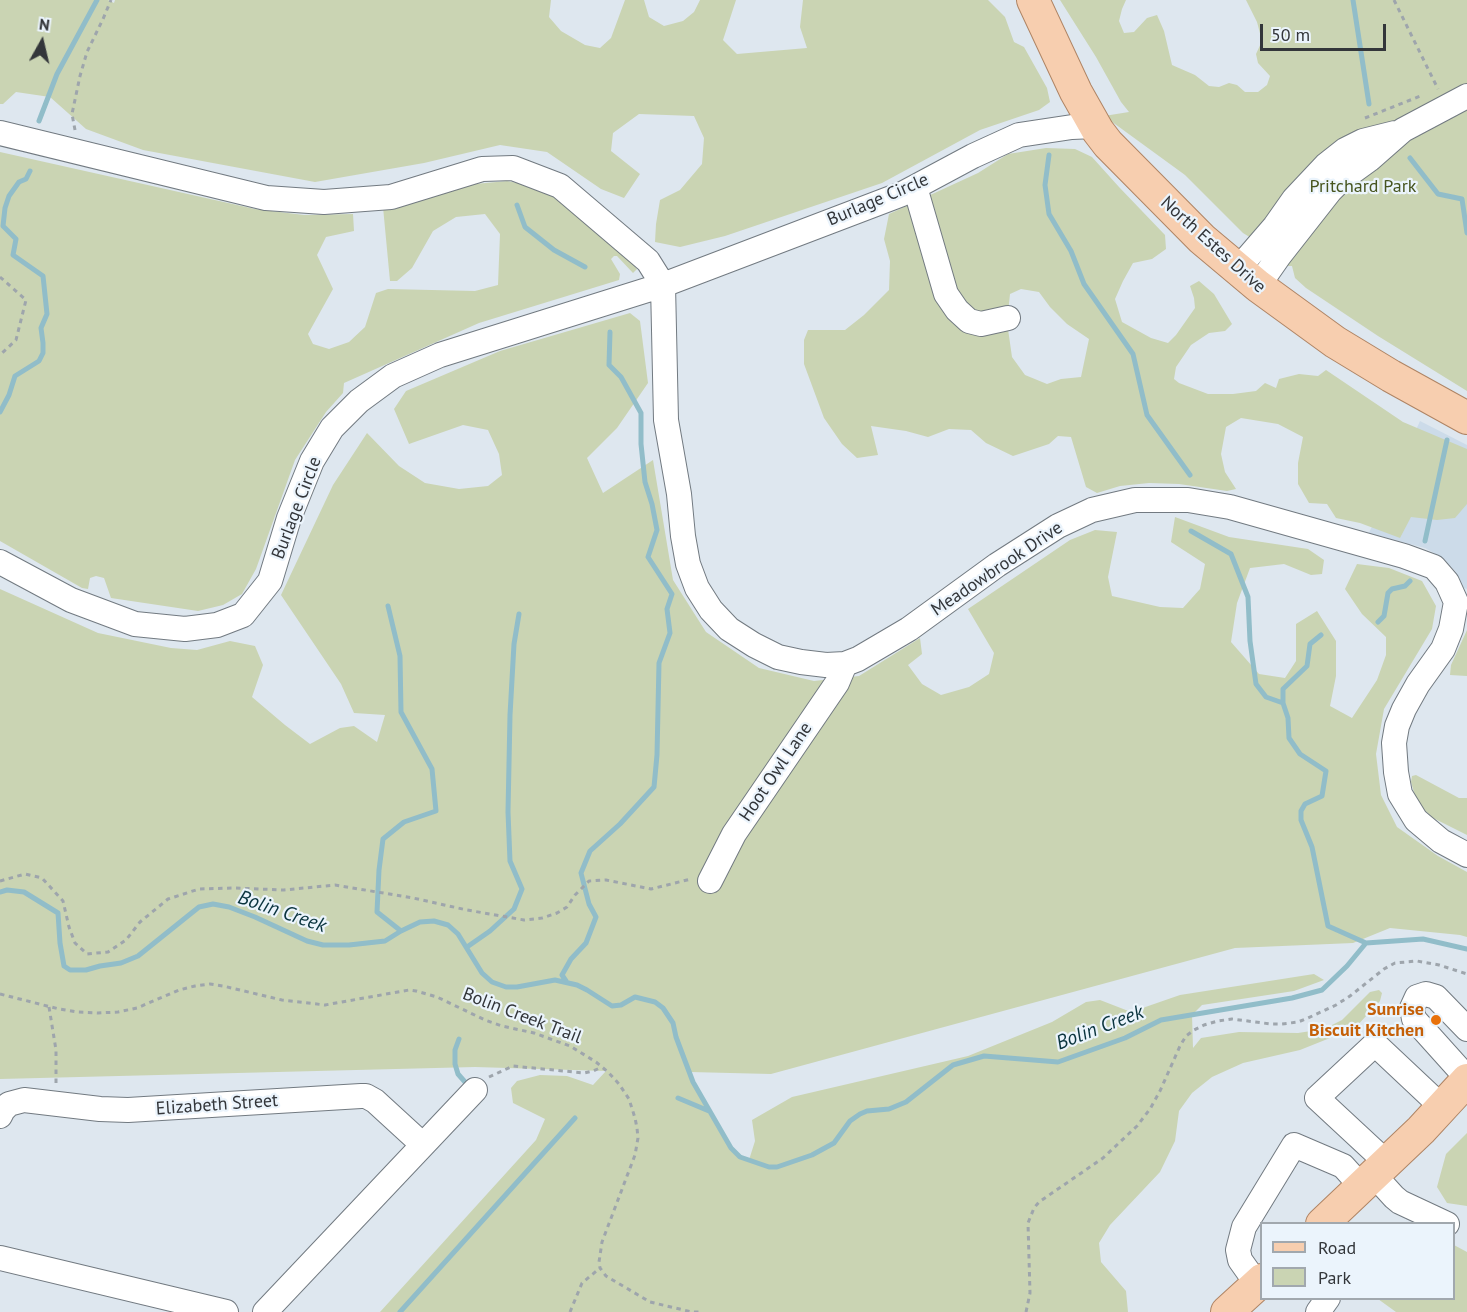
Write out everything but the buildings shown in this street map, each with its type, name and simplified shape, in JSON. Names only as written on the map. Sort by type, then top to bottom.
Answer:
[{"type":"main road","name":"North Estes Drive","points":[[1033,0],[1094,126],[1108,144],[1202,239],[1247,278],[1335,342],[1467,418]]},
{"type":"main road","points":[[1324,1222],[1442,1107],[1467,1079]]},
{"type":"main road","points":[[1227,1312],[1259,1282]]},
{"type":"street","points":[[1247,278],[1275,226],[1294,199],[1326,165],[1345,150],[1363,141],[1403,130],[1457,101]]},
{"type":"street","name":"Burlage Circle","points":[[0,562],[71,600],[135,624],[185,629],[217,625],[243,615],[270,581],[289,518],[312,461],[332,428],[359,400],[393,376],[440,355],[663,285],[902,194],[1018,135],[1094,126]]},
{"type":"street","points":[[0,133],[266,198],[324,202],[391,197],[482,169],[513,168],[560,186],[648,261],[663,285]]},
{"type":"street","points":[[915,187],[946,294],[957,310],[969,321],[981,324],[1008,318]]},
{"type":"street","name":"Meadowbrook Drive","points":[[663,285],[666,420],[688,564],[697,588],[711,610],[729,629],[778,657],[826,665],[845,664],[858,659],[909,629],[1006,559],[1058,526],[1092,510],[1135,500],[1188,500],[1230,507],[1404,555],[1434,567],[1447,582],[1456,602],[1451,629],[1443,649],[1418,684],[1397,726],[1394,743],[1400,794],[1416,820],[1441,841],[1467,855]]},
{"type":"street","name":"Hoot Owl Lane","points":[[710,881],[734,834],[837,683],[845,664]]},
{"type":"street","points":[[1467,1029],[1436,997],[1426,994],[1417,998],[1412,1008],[1414,1019],[1467,1079]]},
{"type":"street","points":[[1436,1222],[1414,1218],[1374,1175],[1317,1098],[1375,1044],[1442,1107]]},
{"type":"street","points":[[265,1312],[474,1090]]},
{"type":"street","name":"Elizabeth Street","points":[[0,1116],[9,1104],[24,1100],[128,1110],[366,1096],[375,1101],[423,1145]]},
{"type":"street","points":[[1259,1282],[1240,1260],[1238,1250],[1244,1227],[1294,1145],[1343,1166],[1374,1175]]},
{"type":"street","points":[[0,1258],[226,1312]]},
{"type":"street","points":[[1318,1312],[1327,1300]]},
{"type":"path","points":[[67,150],[75,134],[72,114],[85,60],[111,0]]},
{"type":"path","points":[[1394,0],[1457,101]]},
{"type":"path","points":[[0,277],[26,300],[16,339],[0,355]]},
{"type":"path","points":[[0,881],[25,874],[42,878],[63,901],[75,943],[87,954],[108,952],[126,940],[140,922],[168,899],[199,889],[284,890],[335,885],[524,920],[557,914],[567,907],[589,881],[606,880],[651,889],[691,879],[710,881]]},
{"type":"path","points":[[1026,1312],[1030,1293],[1028,1223],[1034,1208],[1039,1202],[1103,1158],[1137,1126],[1160,1091],[1186,1036],[1204,1025],[1218,1021],[1282,1024],[1298,1022],[1336,1005],[1395,963],[1417,961],[1467,974]]},
{"type":"path","name":"Bolin Creek Trail","points":[[0,994],[77,1012],[118,1012],[137,1008],[179,990],[210,984],[282,1000],[325,1005],[409,990],[437,997],[485,1020],[557,1041],[583,1053],[602,1067],[619,1084],[635,1118],[638,1138],[635,1155],[602,1242],[600,1268]]},
{"type":"path","points":[[49,1006],[56,1050],[56,1104]]},
{"type":"path","points":[[474,1090],[497,1072],[513,1066],[584,1073],[602,1067]]},
{"type":"path","points":[[570,1312],[582,1283],[600,1268],[606,1276],[650,1302],[701,1312]]},
{"type":"shaded area","points":[[1420,421],[1467,445],[1467,589],[1443,558],[1425,548],[1369,533]]},
{"type":"green space","points":[[0,0],[108,0],[114,3],[115,0],[551,0],[549,17],[561,31],[585,45],[600,48],[611,38],[625,0],[644,0],[649,17],[664,26],[683,21],[694,12],[700,0],[736,0],[723,40],[737,54],[807,48],[800,27],[803,0],[988,0],[1005,17],[1014,42],[1024,47],[1047,88],[1050,102],[1039,110],[980,130],[882,183],[725,236],[680,247],[655,242],[656,224],[660,200],[680,190],[702,164],[704,138],[694,116],[639,114],[613,133],[611,151],[640,174],[624,198],[601,189],[547,152],[500,145],[424,163],[315,182],[143,150],[86,129],[50,97],[16,92],[0,104]]},
{"type":"green space","name":"Pritchard Park","points":[[1060,0],[1126,0],[1119,21],[1124,33],[1134,32],[1147,18],[1157,15],[1164,31],[1172,65],[1195,75],[1209,86],[1219,87],[1229,83],[1237,85],[1245,92],[1258,92],[1267,85],[1270,76],[1258,63],[1256,54],[1262,41],[1257,22],[1246,0],[1467,0],[1467,391],[1306,288],[1295,278],[1292,266],[1284,266],[1285,259],[1243,233],[1185,175],[1104,116],[1129,112]]},
{"type":"green space","points":[[1046,148],[1075,149],[1092,157],[1165,235],[1166,249],[1152,259],[1133,263],[1123,281],[1115,299],[1122,322],[1151,338],[1168,343],[1195,308],[1190,286],[1199,281],[1214,294],[1232,324],[1225,331],[1209,333],[1191,345],[1176,367],[1174,379],[1179,383],[1208,394],[1233,394],[1256,391],[1265,383],[1276,388],[1279,379],[1299,374],[1318,376],[1326,370],[1403,422],[1467,449],[1467,504],[1455,518],[1437,520],[1411,517],[1400,538],[1360,523],[1336,518],[1327,504],[1309,503],[1298,484],[1298,463],[1303,437],[1278,424],[1241,418],[1226,427],[1221,454],[1225,472],[1236,489],[1227,491],[1179,484],[1149,483],[1120,486],[1097,493],[1086,487],[1071,437],[1058,436],[1049,444],[1013,456],[986,443],[971,430],[949,429],[928,437],[871,426],[878,455],[857,458],[842,444],[824,418],[804,364],[804,340],[808,330],[845,330],[889,290],[890,261],[884,239],[889,214],[978,173],[1008,154]],"holes":[[[1021,289],[1039,292],[1067,324],[1089,339],[1081,377],[1061,379],[1047,384],[1025,375],[1012,357],[1007,322],[1010,294]]]},
{"type":"green space","points":[[0,152],[255,209],[304,215],[353,214],[354,231],[326,237],[317,255],[333,289],[308,334],[313,344],[329,349],[349,342],[365,327],[376,293],[388,289],[475,291],[498,285],[500,234],[485,214],[456,217],[433,231],[412,268],[397,281],[390,281],[383,207],[475,184],[507,181],[523,184],[554,195],[628,258],[637,269],[633,273],[617,256],[614,256],[611,259],[620,274],[619,280],[479,323],[344,383],[343,393],[326,412],[295,460],[256,569],[242,594],[223,605],[198,611],[111,598],[104,578],[96,576],[90,578],[88,589],[82,588],[0,541]]},
{"type":"green space","points":[[630,313],[640,321],[648,383],[617,428],[587,458],[603,493],[653,460],[673,580],[706,632],[759,668],[814,681],[859,676],[920,638],[922,654],[908,665],[922,684],[941,695],[969,687],[989,674],[994,653],[968,609],[1070,540],[1095,530],[1117,532],[1108,577],[1112,596],[1160,607],[1183,608],[1200,589],[1205,564],[1171,542],[1175,517],[1229,537],[1308,549],[1324,560],[1322,574],[1311,575],[1284,564],[1250,568],[1237,603],[1231,642],[1259,674],[1285,678],[1296,661],[1296,624],[1317,611],[1336,641],[1336,676],[1330,706],[1352,718],[1377,680],[1386,655],[1386,637],[1362,614],[1345,589],[1357,564],[1389,568],[1422,581],[1436,606],[1432,629],[1384,709],[1376,754],[1381,795],[1397,827],[1438,856],[1467,872],[1467,937],[1390,928],[1353,943],[1235,948],[771,1074],[690,1072],[693,1082],[731,1148],[740,1157],[749,1160],[755,1141],[752,1120],[792,1097],[968,1056],[1052,1022],[1086,1002],[1100,1000],[1131,1012],[1180,995],[1314,974],[1324,980],[1294,991],[1202,1005],[1192,1015],[1193,1048],[1201,1038],[1239,1032],[1298,1033],[1324,1029],[1342,1020],[1370,992],[1379,990],[1382,993],[1380,1001],[1355,1028],[1300,1050],[1243,1063],[1212,1077],[1192,1093],[1179,1111],[1175,1141],[1160,1172],[1110,1225],[1099,1243],[1101,1262],[1126,1291],[1128,1312],[380,1312],[536,1140],[545,1119],[513,1103],[511,1088],[517,1081],[540,1075],[567,1076],[593,1085],[606,1071],[475,1067],[0,1079],[0,589],[98,633],[171,648],[197,650],[230,641],[255,646],[263,665],[252,697],[285,725],[310,744],[340,728],[354,726],[377,742],[385,715],[354,713],[341,684],[281,595],[333,485],[367,433],[399,466],[425,483],[459,489],[488,486],[502,475],[499,454],[488,430],[463,425],[409,444],[394,409],[406,391],[500,351]]},
{"type":"green space","points":[[1467,630],[1467,676],[1450,675],[1451,665]]},
{"type":"green space","points":[[1416,775],[1459,798],[1467,798],[1467,835],[1433,818],[1417,803],[1411,782],[1412,776]]},
{"type":"green space","points":[[1467,1133],[1467,1206],[1447,1203],[1437,1187],[1446,1154]]},
{"type":"green space","points":[[1455,1246],[1467,1252],[1467,1312],[1396,1312],[1379,1300],[1455,1300]]},
{"type":"waterway","points":[[39,121],[57,74],[97,0]]},
{"type":"waterway","points":[[1353,0],[1369,104]]},
{"type":"waterway","points":[[1049,155],[1045,185],[1049,214],[1071,251],[1084,284],[1133,354],[1147,415],[1190,475]]},
{"type":"waterway","points":[[1410,158],[1438,194],[1462,199],[1467,233]]},
{"type":"waterway","points":[[0,412],[15,376],[39,361],[43,353],[41,328],[47,314],[43,276],[13,255],[16,239],[3,226],[9,196],[19,182],[26,179],[30,171]]},
{"type":"waterway","points":[[517,205],[525,227],[554,250],[585,267]]},
{"type":"waterway","points":[[566,981],[562,975],[571,959],[586,943],[596,917],[589,904],[581,873],[590,851],[620,824],[654,787],[659,663],[670,633],[667,609],[672,594],[648,557],[657,530],[645,482],[641,413],[621,377],[609,365],[610,332]]},
{"type":"waterway","points":[[1425,541],[1447,440]]},
{"type":"waterway","points":[[1191,531],[1231,554],[1248,597],[1250,641],[1256,684],[1266,697],[1283,703]]},
{"type":"waterway","points":[[1378,622],[1384,616],[1388,593],[1392,589],[1405,586],[1410,581]]},
{"type":"waterway","points":[[388,606],[400,656],[401,712],[432,769],[436,811],[404,822],[383,839],[377,912],[401,931]]},
{"type":"waterway","points":[[467,947],[490,931],[514,909],[522,889],[510,861],[508,812],[510,715],[514,644],[519,614]]},
{"type":"waterway","points":[[1321,635],[1310,644],[1307,666],[1283,689],[1283,703],[1288,718],[1289,738],[1300,754],[1326,771],[1322,796],[1305,804],[1301,811],[1301,820],[1312,847],[1328,926],[1366,943]]},
{"type":"waterway","name":"Bolin Creek","points":[[0,892],[7,890],[24,892],[58,913],[64,966],[70,970],[86,970],[121,963],[138,956],[199,907],[213,904],[229,907],[307,941],[323,945],[385,941],[420,922],[434,921],[448,925],[458,934],[482,973],[492,982],[506,987],[517,987],[555,980],[577,985],[612,1006],[621,1005],[635,997],[655,1002],[663,1008],[673,1023],[693,1082],[731,1148],[740,1157],[769,1167],[777,1167],[812,1155],[834,1143],[850,1121],[860,1114],[889,1109],[906,1102],[953,1065],[984,1056],[1058,1062],[1125,1038],[1161,1020],[1292,998],[1322,990],[1347,966],[1366,943],[1423,939],[1467,949]]},
{"type":"waterway","points":[[459,1039],[455,1050],[455,1064],[458,1074],[465,1082]]},
{"type":"waterway","points":[[678,1098],[709,1111]]},
{"type":"waterway","points":[[400,1312],[575,1118]]},
{"type":"place","name":"Sunrise Biscuit Kitchen","points":[[1436,1020]]}]
